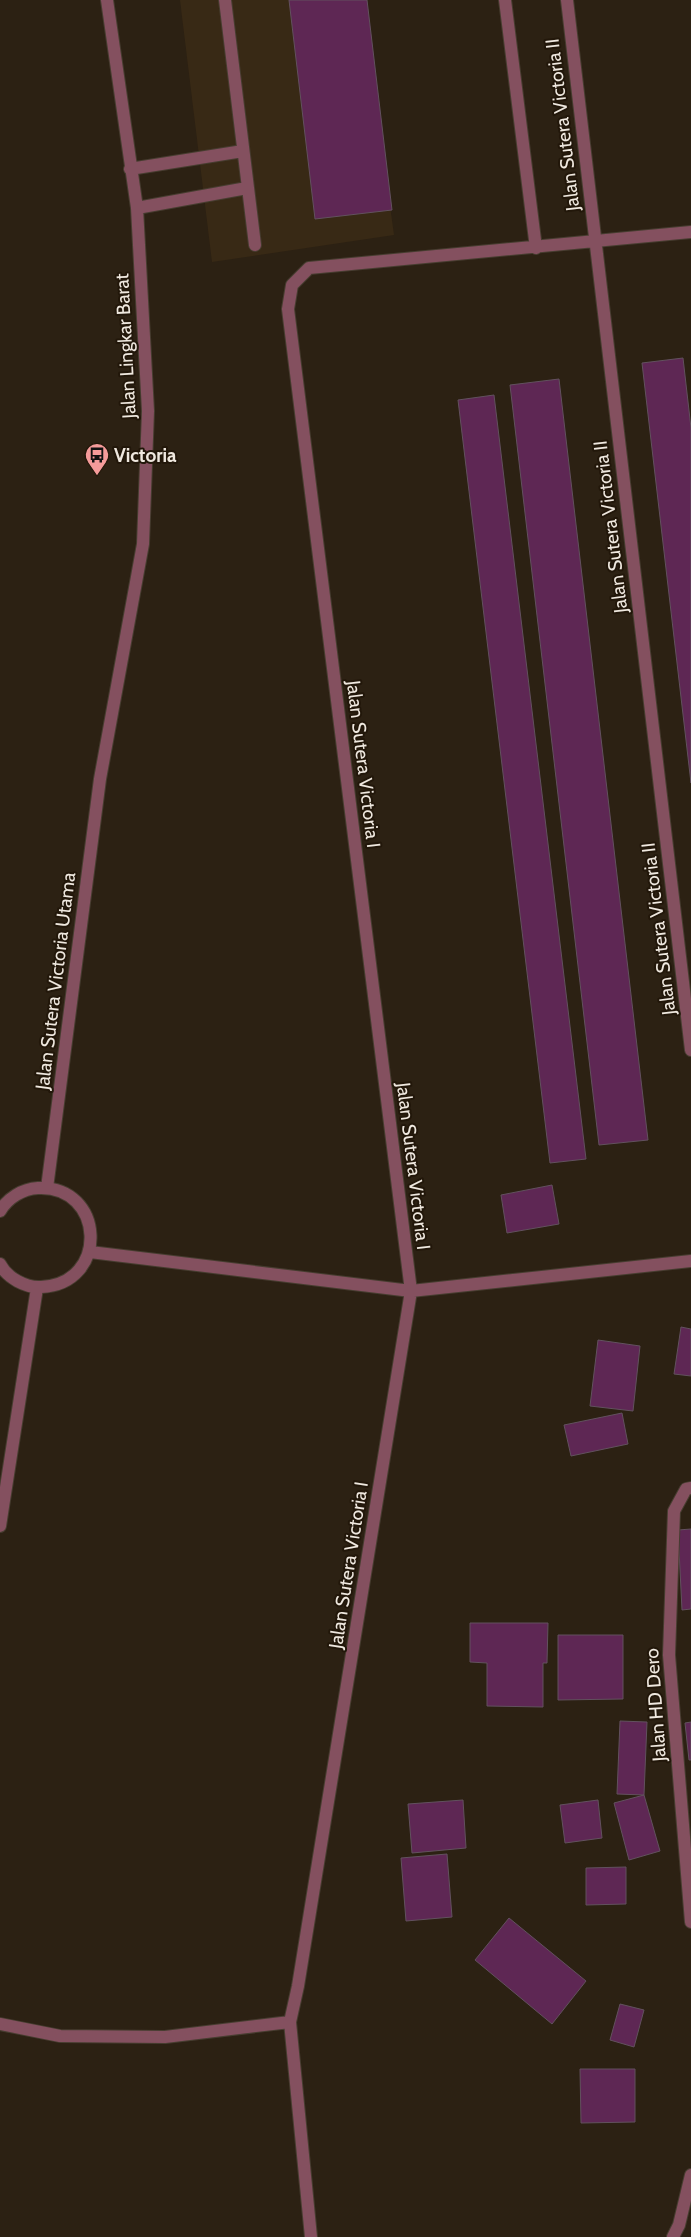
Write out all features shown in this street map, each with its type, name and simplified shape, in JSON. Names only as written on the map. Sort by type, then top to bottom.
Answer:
[{"type":"street","name":"Jalan Lingkar Barat","points":[[100,779],[143,544],[148,411],[136,208],[107,0]]},
{"type":"street","points":[[224,0],[255,245]]},
{"type":"street","points":[[505,0],[536,248]]},
{"type":"street","name":"Jalan Sutera Victoria II","points":[[567,0],[594,242],[691,1050]]},
{"type":"street","points":[[130,169],[244,151]]},
{"type":"street","points":[[136,208],[248,188]]},
{"type":"street","name":"Jalan Sutera Victoria I","points":[[311,2237],[290,2022],[298,1986],[411,1291],[288,309],[292,286],[309,268],[691,232]]},
{"type":"street","name":"Jalan Sutera Victoria Utama","points":[[47,1188],[100,779]]},
{"type":"street","points":[[0,1210],[4,1204],[17,1194],[31,1189],[47,1188],[64,1192],[78,1203],[88,1217],[92,1234],[90,1252],[82,1267],[70,1279],[54,1287],[37,1288],[18,1282],[3,1270],[0,1264]]},
{"type":"street","points":[[90,1252],[411,1291],[691,1261]]},
{"type":"street","points":[[0,1526],[37,1288]]},
{"type":"street","name":"Jalan HD Dero","points":[[689,1488],[674,1511],[669,1655],[691,1922]]},
{"type":"street","points":[[0,2024],[60,2036],[165,2037],[290,2022]]},
{"type":"street","points":[[673,2237],[679,2225],[691,2175]]},
{"type":"shaded area","points":[[180,0],[362,0],[394,235],[212,262]]},
{"type":"building","points":[[289,0],[367,0],[392,210],[315,219]]},
{"type":"building","points":[[683,358],[691,428],[691,783],[642,363]]},
{"type":"building","points":[[559,379],[648,1140],[599,1145],[510,385]]},
{"type":"building","points":[[494,395],[586,1159],[550,1163],[458,400]]},
{"type":"building","points":[[552,1185],[559,1224],[507,1233],[501,1195]]},
{"type":"building","points":[[681,1327],[691,1329],[691,1376],[674,1374]]},
{"type":"building","points":[[598,1340],[640,1346],[633,1411],[590,1406]]},
{"type":"building","points":[[622,1413],[628,1444],[571,1456],[564,1425]]},
{"type":"building","points":[[691,1529],[691,1609],[682,1610],[678,1530]]},
{"type":"building","points":[[470,1623],[548,1623],[547,1663],[543,1663],[543,1707],[487,1706],[487,1663],[470,1662]]},
{"type":"building","points":[[558,1635],[623,1635],[623,1699],[558,1700]]},
{"type":"building","points":[[620,1721],[647,1722],[644,1795],[617,1794]]},
{"type":"building","points":[[691,1722],[691,1760],[689,1760],[685,1723]]},
{"type":"building","points":[[644,1795],[660,1851],[629,1860],[614,1803]]},
{"type":"building","points":[[463,1800],[466,1848],[412,1853],[408,1804]]},
{"type":"building","points":[[598,1800],[602,1838],[565,1843],[560,1805]]},
{"type":"building","points":[[447,1854],[452,1917],[406,1921],[401,1858]]},
{"type":"building","points":[[626,1867],[626,1904],[586,1905],[586,1868]]},
{"type":"building","points":[[509,1918],[586,1981],[552,2024],[475,1960]]},
{"type":"building","points":[[620,2004],[644,2010],[634,2047],[610,2040]]},
{"type":"building","points":[[580,2069],[635,2069],[635,2122],[581,2123]]},
{"type":"place","name":"Victoria","points":[[97,476]]}]
